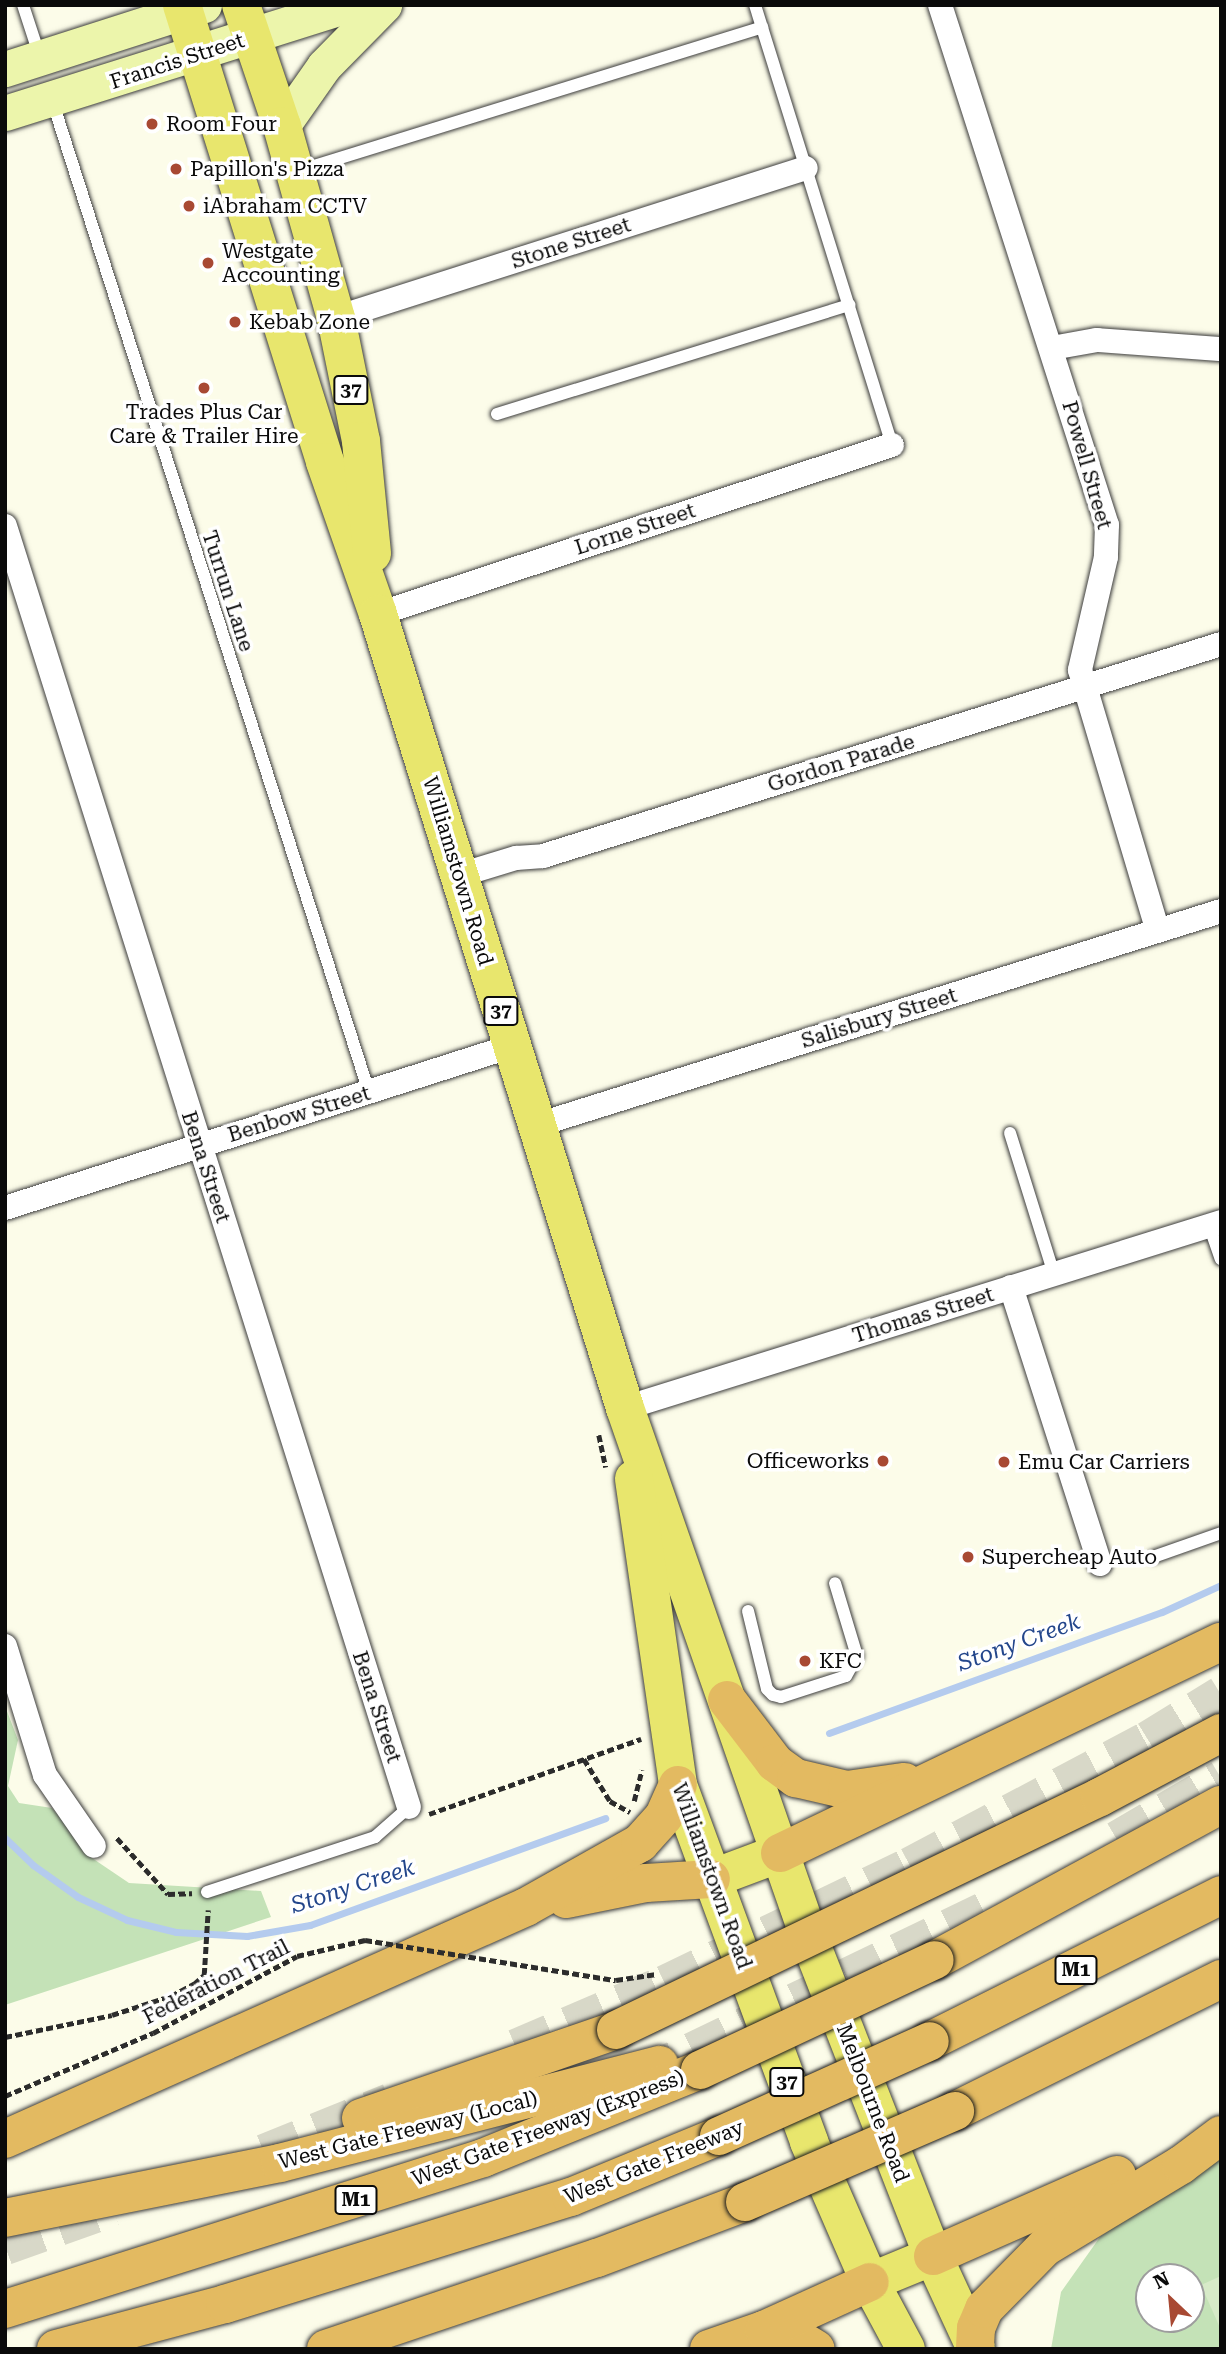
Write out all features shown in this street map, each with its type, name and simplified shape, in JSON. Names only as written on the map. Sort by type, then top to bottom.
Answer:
[{"type":"highway","points":[[780,1853],[1221,1642]]},
{"type":"highway","points":[[727,1700],[775,1763],[796,1778],[822,1786],[883,1788],[985,1757]]},
{"type":"highway","points":[[5,2218],[407,2106],[616,2030],[1088,1803],[1221,1733]]},
{"type":"highway","points":[[5,2139],[526,1907],[640,1843],[664,1816],[678,1785]]},
{"type":"highway","name":"West Gate Freeway (Local)","points":[[5,2218],[307,2157],[699,2063],[806,2023],[935,1960],[1221,1805]]},
{"type":"highway","points":[[526,1907],[646,1883],[711,1879]]},
{"type":"highway","name":"West Gate Freeway","points":[[56,2349],[277,2289],[571,2197],[719,2136],[930,2041],[1221,1895]]},
{"type":"highway","points":[[326,2349],[571,2267],[745,2202],[955,2111],[1221,1979]]},
{"type":"highway","name":"West Gate Freeway (Express)","points":[[5,2309],[483,2158],[699,2063]]},
{"type":"highway","points":[[933,2256],[1084,2192],[1221,2119]]},
{"type":"highway","points":[[976,2348],[976,2328],[984,2309],[1045,2247],[1181,2165],[1221,2135]]},
{"type":"highway","points":[[709,2349],[764,2330],[870,2282]]},
{"type":"highway","points":[[764,2330],[789,2333],[816,2349]]},
{"type":"main road","name":"Francis Street","points":[[5,113],[197,54],[246,21],[348,5]]},
{"type":"main road","points":[[282,126],[345,41],[384,5]]},
{"type":"main road","points":[[5,69],[190,7]]},
{"type":"main road","name":"Williamstown Road","points":[[190,7],[197,54],[378,614],[625,1408],[780,1853]]},
{"type":"main road","name":"Williamstown Road","points":[[246,21],[282,126],[337,318],[361,441],[378,614]]},
{"type":"main road","name":"Williamstown Road","points":[[625,1408],[678,1785],[809,2142],[870,2282]]},
{"type":"main road","points":[[711,1879],[780,1853]]},
{"type":"main road","name":"Melbourne Road","points":[[780,1853],[933,2256],[976,2348]]},
{"type":"main road","points":[[870,2282],[933,2256]]},
{"type":"main road","name":"37","points":[[870,2282],[906,2349]]},
{"type":"street","name":"Powell Street","points":[[940,5],[1052,348],[1109,537],[1081,650],[1083,687],[1158,930]]},
{"type":"street","name":"Stone Street","points":[[337,318],[806,168]]},
{"type":"street","points":[[1052,348],[1097,340],[1221,348]]},
{"type":"street","name":"Lorne Street","points":[[378,614],[892,445]]},
{"type":"street","name":"Bena Street","points":[[5,526],[409,1807]]},
{"type":"street","name":"Gordon Parade","points":[[460,875],[516,858],[542,856],[1221,644]]},
{"type":"street","name":"Salisbury Street","points":[[537,1125],[1221,911]]},
{"type":"street","name":"Benbow Street","points":[[5,1208],[512,1046]]},
{"type":"street","name":"Thomas Street","points":[[625,1408],[1215,1223]]},
{"type":"street","points":[[1011,1287],[1100,1564]]},
{"type":"street","points":[[5,1646],[45,1775],[94,1846]]},
{"type":"lane","points":[[23,5],[40,57]]},
{"type":"lane","points":[[755,5],[892,445]]},
{"type":"lane","points":[[296,172],[762,27]]},
{"type":"lane","name":"Turrun Lane","points":[[52,100],[369,1092]]},
{"type":"lane","points":[[497,414],[850,305]]},
{"type":"lane","points":[[1010,1133],[1054,1273]]},
{"type":"lane","points":[[1215,1223],[1221,1259]]},
{"type":"lane","points":[[1153,1557],[1221,1533]]},
{"type":"lane","points":[[748,1611],[768,1689],[773,1695],[781,1697],[834,1681],[846,1676],[857,1656],[835,1583]]},
{"type":"lane","points":[[208,1894],[375,1837],[409,1807]]},
{"type":"path","points":[[409,1807],[433,1815],[584,1759],[610,1801],[630,1812]]},
{"type":"path","points":[[5,2037],[112,2015],[171,1996],[204,1975],[208,1894],[168,1894],[116,1836],[94,1846]]},
{"type":"path","name":"Federation Trail","points":[[5,2096],[153,2033],[297,1956],[365,1940],[616,1980]]},
{"type":"green space","points":[[5,1706],[18,1740],[8,1786],[19,1803],[52,1808],[92,1858],[129,1883],[261,1891],[271,1917],[5,2005]]},
{"type":"green space","points":[[1221,2150],[1221,2349],[1051,2349],[1061,2292],[1100,2237]]},
{"type":"green space","points":[[1221,2276],[1221,2330],[1205,2294],[1205,2283]]},
{"type":"waterway","name":"Stony Creek","points":[[829,1733],[1162,1612],[1221,1585]]},
{"type":"waterway","name":"Stony Creek","points":[[5,1838],[33,1865],[78,1897],[127,1920],[176,1932],[247,1936],[310,1925],[605,1818]]},
{"type":"tunnel","points":[[516,2048],[665,1984],[910,1866],[1148,1740],[1221,1695]]},
{"type":"tunnel","points":[[1117,1840],[1221,1779]]},
{"type":"tunnel","points":[[641,2076],[999,1904]]},
{"type":"tunnel","points":[[264,2153],[390,2102]]},
{"type":"tunnel","points":[[5,2246],[112,2208]]},
{"type":"place","name":"Room Four","points":[[152,124]]},
{"type":"place","name":"Papillon's Pizza","points":[[176,169]]},
{"type":"place","name":"iAbraham CCTV","points":[[189,206]]},
{"type":"place","name":"Westgate Accounting","points":[[208,263]]},
{"type":"place","name":"Kebab Zone","points":[[235,322]]},
{"type":"place","name":"Trades Plus Car Care & Trailer Hire","points":[[204,388]]},
{"type":"place","name":"Officeworks","points":[[883,1461]]},
{"type":"place","name":"Emu Car Carriers","points":[[1004,1462]]},
{"type":"place","name":"Supercheap Auto","points":[[968,1557]]},
{"type":"place","name":"KFC","points":[[805,1661]]}]
